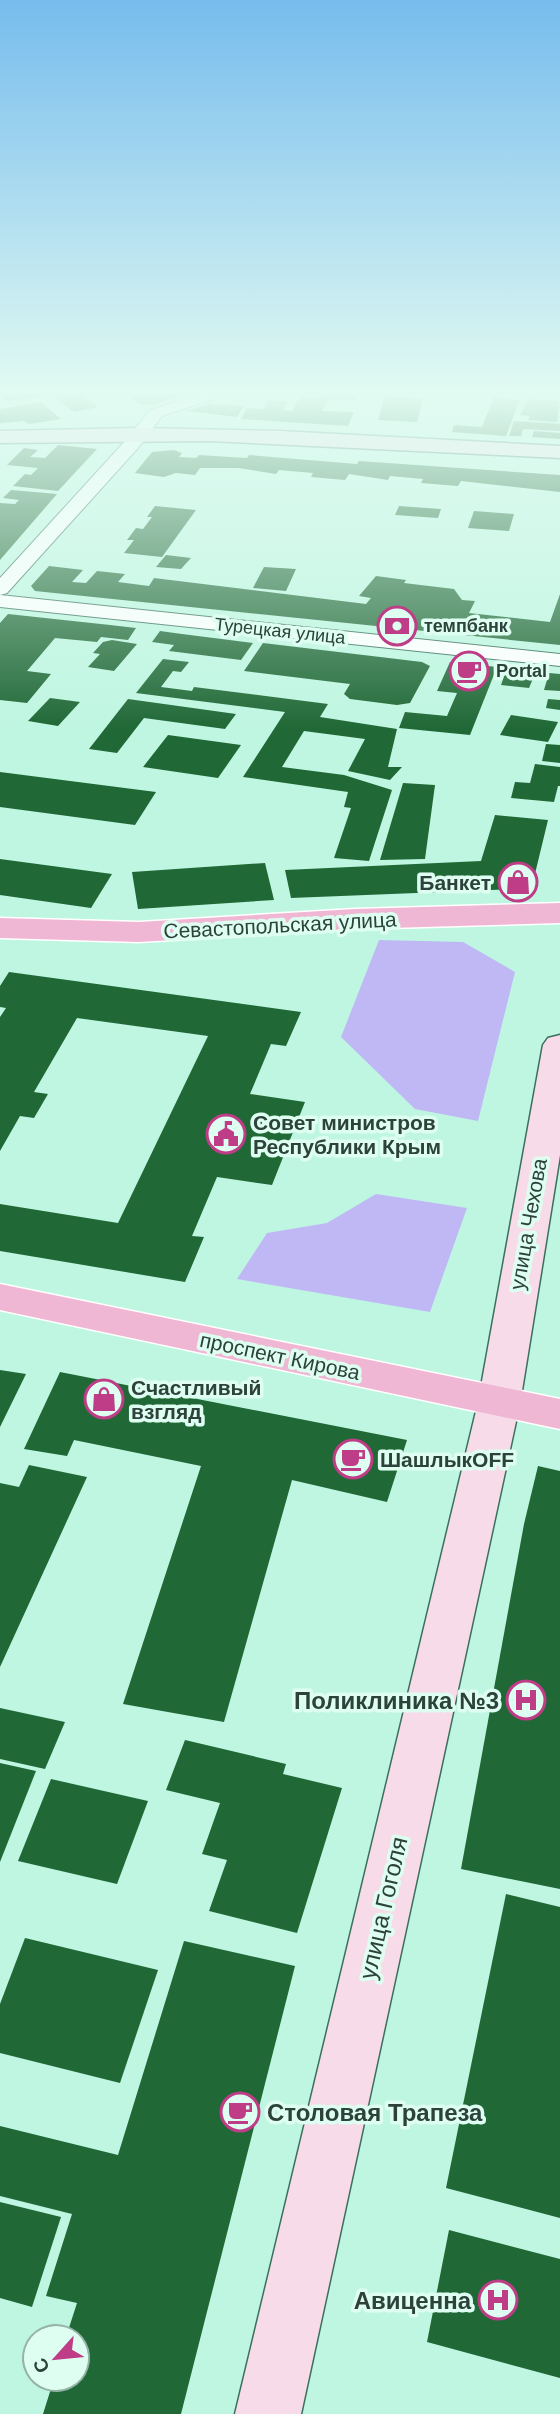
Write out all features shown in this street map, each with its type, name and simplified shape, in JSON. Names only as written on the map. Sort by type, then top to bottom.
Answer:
[{"type":"main road","name":"Севастопольская улица","points":[[0,928],[139,932],[355,919],[560,913]]},
{"type":"main road","name":"улица Чехова","points":[[499,1403],[560,1045]]},
{"type":"main road","name":"проспект Кирова","points":[[0,1297],[560,1414]]},
{"type":"main road","name":"улица Гоголя","points":[[268,2414],[499,1403]]},
{"type":"street","points":[[0,589],[77,504]]},
{"type":"street","name":"Турецкая улица","points":[[0,601],[560,660]]},
{"type":"shaded area","points":[[379,940],[463,942],[515,972],[478,1121],[415,1109],[341,1037]]},
{"type":"shaded area","points":[[376,1194],[467,1208],[430,1312],[237,1279],[267,1233],[327,1223]]},
{"type":"building","points":[[0,504],[49,504],[0,560]]},
{"type":"building","points":[[155,506],[196,510],[162,557],[124,553],[134,540],[127,540],[136,528],[143,529],[152,517],[147,517]]},
{"type":"building","points":[[399,506],[441,509],[438,518],[395,515]]},
{"type":"building","points":[[474,511],[514,514],[509,531],[468,528]]},
{"type":"building","points":[[166,555],[191,558],[181,569],[156,567]]},
{"type":"building","points":[[49,566],[83,570],[72,582],[86,583],[97,571],[125,574],[118,582],[149,586],[154,578],[366,604],[371,598],[359,596],[376,576],[406,580],[404,583],[454,589],[462,600],[475,601],[469,613],[550,622],[560,594],[560,645],[35,591],[31,586]]},
{"type":"building","points":[[264,567],[296,569],[286,591],[253,588]]},
{"type":"building","points":[[8,614],[136,628],[128,640],[101,637],[97,642],[55,638],[27,671],[51,674],[27,703],[0,700],[0,623]]},
{"type":"building","points":[[160,631],[253,643],[241,660],[169,651],[174,645],[152,642]]},
{"type":"building","points":[[112,640],[137,644],[114,671],[88,667],[100,654],[93,653],[103,642]]},
{"type":"building","points":[[263,643],[422,662],[430,666],[410,703],[397,705],[350,699],[344,694],[350,684],[244,671]]},
{"type":"building","points":[[163,659],[189,662],[181,672],[173,671],[161,687],[192,691],[194,687],[328,704],[320,717],[397,729],[388,767],[402,767],[390,780],[348,771],[365,739],[304,731],[282,767],[344,775],[392,790],[369,861],[334,858],[351,808],[344,807],[348,792],[243,777],[285,712],[136,693]]},
{"type":"building","points":[[450,662],[497,667],[470,735],[399,728],[405,712],[447,716],[457,693],[437,691]]},
{"type":"building","points":[[507,668],[528,671],[527,675],[534,676],[529,688],[501,685]]},
{"type":"building","points":[[549,673],[560,674],[560,691],[544,690]]},
{"type":"building","points":[[50,698],[80,702],[58,726],[28,721]]},
{"type":"building","points":[[128,699],[236,714],[225,729],[144,718],[117,753],[89,749]]},
{"type":"building","points":[[548,699],[560,700],[560,710],[546,708]]},
{"type":"building","points":[[511,715],[558,722],[548,742],[500,735]]},
{"type":"building","points":[[168,735],[241,745],[218,778],[143,767]]},
{"type":"building","points":[[546,744],[560,745],[560,763],[542,761]]},
{"type":"building","points":[[535,764],[560,767],[560,786],[554,802],[511,798],[515,782],[530,783]]},
{"type":"building","points":[[0,772],[156,792],[135,825],[0,807]]},
{"type":"building","points":[[403,783],[435,785],[425,859],[380,860]]},
{"type":"building","points":[[495,815],[548,820],[533,882],[517,889],[291,898],[285,870],[481,861]]},
{"type":"building","points":[[0,859],[112,874],[91,908],[0,895]]},
{"type":"building","points":[[265,863],[274,900],[138,909],[132,872]]},
{"type":"building","name":"Совет министров Республики Крым","points":[[9,972],[301,1012],[286,1046],[271,1044],[250,1094],[305,1102],[272,1185],[217,1177],[192,1236],[204,1237],[185,1282],[0,1251],[0,1204],[118,1223],[208,1036],[77,1018],[34,1092],[48,1094],[34,1118],[20,1116],[0,1151],[0,1017],[6,1008],[0,1007],[0,986]]},
{"type":"building","points":[[0,1370],[26,1374],[0,1427]]},
{"type":"building","points":[[60,1372],[407,1440],[387,1502],[292,1480],[224,1722],[123,1704],[201,1466],[74,1440],[67,1456],[24,1449]]},
{"type":"building","points":[[29,1465],[87,1477],[0,1667],[0,1483],[19,1487]]},
{"type":"building","name":"Поликлиника №3","points":[[538,1466],[560,1471],[560,1889],[461,1869],[524,1524]]},
{"type":"building","points":[[0,1708],[65,1722],[45,1769],[0,1759]]},
{"type":"building","points":[[185,1740],[286,1764],[283,1774],[342,1788],[297,1933],[209,1911],[227,1860],[202,1854],[220,1803],[166,1790]]},
{"type":"building","points":[[0,1763],[36,1771],[0,1862]]},
{"type":"building","points":[[51,1779],[148,1801],[117,1884],[18,1861]]},
{"type":"building","points":[[506,1894],[560,1907],[560,2218],[446,2188]]},
{"type":"building","points":[[25,1938],[158,1970],[120,2083],[0,2053],[0,2004]]},
{"type":"building","points":[[184,1941],[295,1966],[181,2414],[43,2414],[50,2393],[91,2393],[91,2323],[71,2323],[77,2303],[46,2296],[72,2214],[0,2196],[0,2126],[118,2155]]},
{"type":"building","points":[[0,2202],[61,2217],[32,2307],[0,2298]]},
{"type":"building","name":"Авиценна","points":[[449,2230],[560,2259],[560,2378],[427,2342]]},
{"type":"place","name":"темпбанк","points":[[397,626]]},
{"type":"place","name":"Portal","points":[[469,671]]},
{"type":"place","name":"Банкет","points":[[518,882]]},
{"type":"place","name":"Совет министров Республики Крым","points":[[226,1134]]},
{"type":"place","name":"Счастливый взгляд","points":[[104,1399]]},
{"type":"place","name":"ШашлыкOFF","points":[[353,1459]]},
{"type":"place","name":"Поликлиника №3","points":[[526,1700]]},
{"type":"place","name":"Столовая Трапеза","points":[[240,2112]]},
{"type":"place","name":"Авиценна","points":[[498,2300]]}]
